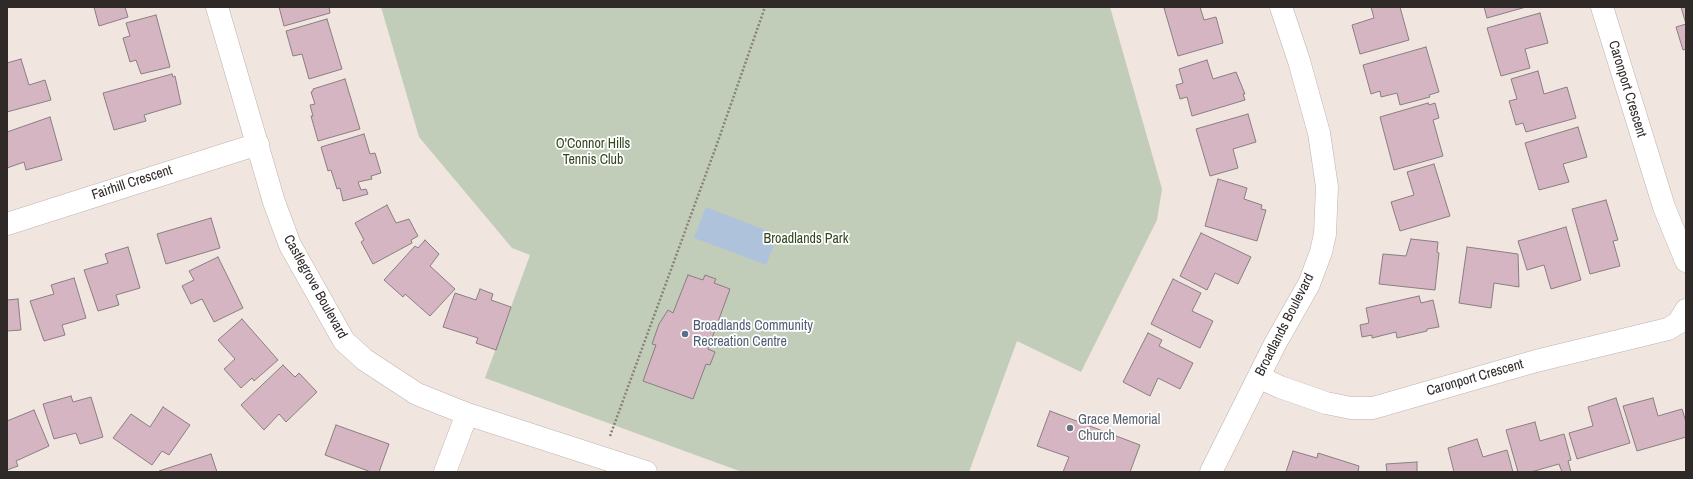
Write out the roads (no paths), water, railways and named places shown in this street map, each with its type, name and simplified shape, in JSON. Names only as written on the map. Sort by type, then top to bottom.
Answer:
[{"type":"street","name":"Castlegrove Boulevard","points":[[217,7],[274,202],[290,245],[344,341],[365,360],[417,394],[467,414],[646,472]]},
{"type":"street","name":"Broadlands Boulevard","points":[[1211,472],[1275,344],[1309,284],[1321,252],[1325,234],[1327,188],[1319,133],[1300,61],[1281,7]]},
{"type":"street","name":"Caronport Crescent","points":[[1602,7],[1664,207],[1686,261]]},
{"type":"street","name":"Fairhill Crescent","points":[[7,224],[258,144]]},
{"type":"street","name":"Caronport Crescent","points":[[1259,377],[1287,390],[1326,403],[1351,408],[1373,408],[1536,361],[1668,329],[1678,323],[1686,310]]},
{"type":"street","points":[[445,472],[467,414]]},
{"type":"water","points":[[706,207],[778,235],[766,265],[694,238]]},
{"type":"place","name":"Broadlands Community Recreation Centre","points":[[685,334]]},
{"type":"place","name":"Grace Memorial Church","points":[[1070,428]]},
{"type":"park label","name":"O'Connor Hills Tennis Club","points":[[593,152]]},
{"type":"park label","name":"Broadlands Park","points":[[806,239]]}]
